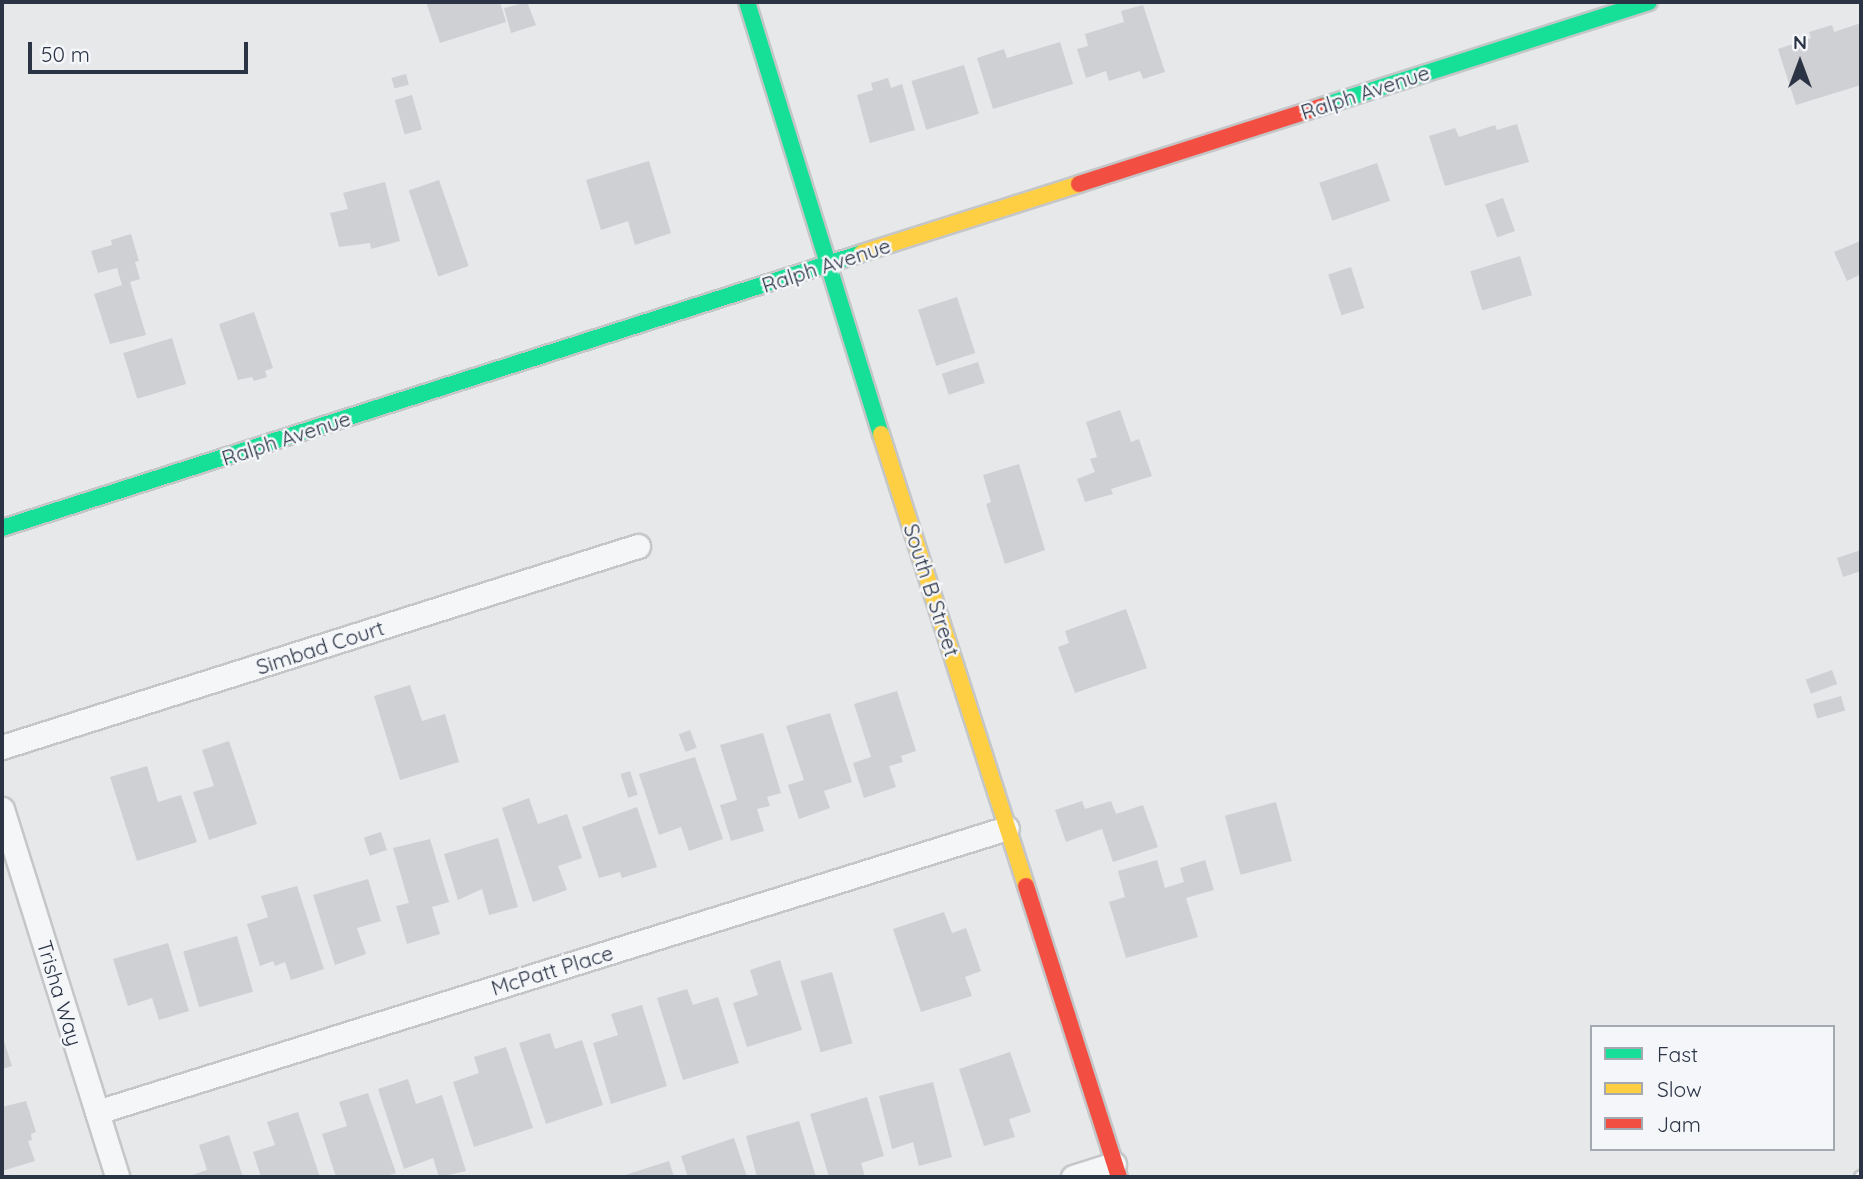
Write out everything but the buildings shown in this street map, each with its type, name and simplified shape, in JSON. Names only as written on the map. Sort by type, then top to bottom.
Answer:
[{"type":"street","name":"South B Street","points":[[747,2],[1117,1170]]},
{"type":"street","name":"Ralph Avenue","points":[[2,528],[1649,2]]},
{"type":"street","name":"Simbad Court","points":[[2,747],[638,546]]},
{"type":"street","name":"Trisha Way","points":[[2,809],[117,1177]]},
{"type":"street","name":"McPatt Place","points":[[97,1112],[1007,828]]},
{"type":"street","points":[[1073,1177],[1117,1170]]},
{"type":"traffic: fast","points":[[747,2],[881,434]]},
{"type":"traffic: fast","points":[[1323,106],[1649,2]]},
{"type":"traffic: fast","points":[[2,528],[862,253]]},
{"type":"traffic: slow","points":[[862,253],[1079,184]]},
{"type":"traffic: slow","points":[[881,434],[1026,886]]},
{"type":"traffic: jam","points":[[1079,184],[1323,106]]},
{"type":"traffic: jam","points":[[1026,886],[1119,1177]]}]
